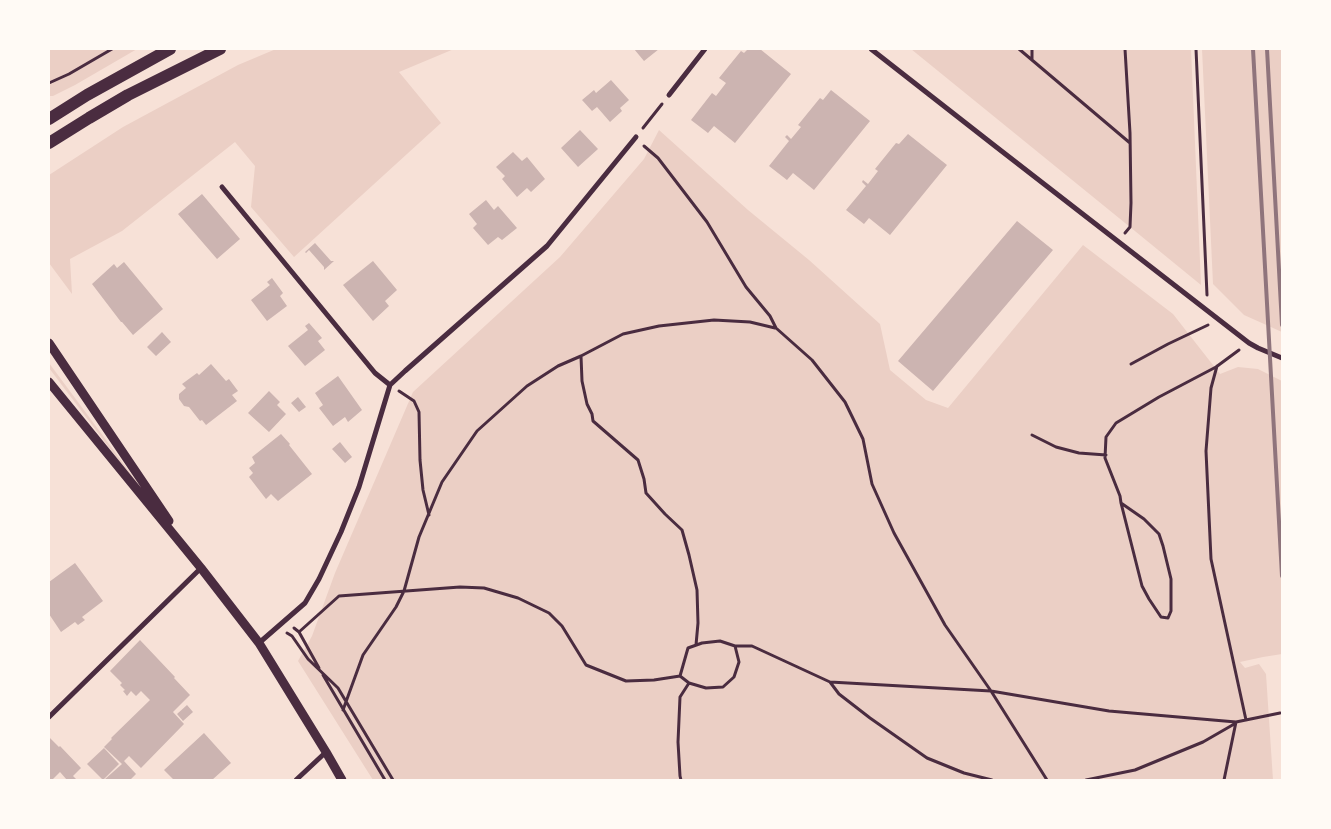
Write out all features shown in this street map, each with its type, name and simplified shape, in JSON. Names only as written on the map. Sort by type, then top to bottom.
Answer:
[{"type":"main road","points":[[49,119],[87,95],[170,49]]},
{"type":"main road","points":[[49,143],[128,96],[220,49]]},
{"type":"street","points":[[669,95],[704,49]]},
{"type":"street","points":[[871,49],[1249,343],[1282,358]]},
{"type":"street","points":[[259,643],[304,603],[319,579],[359,487],[390,385],[547,246],[636,137]]},
{"type":"street","points":[[222,187],[374,373],[390,385]]},
{"type":"street","points":[[49,344],[201,568]]},
{"type":"street","points":[[49,382],[201,568],[259,643],[342,780]]},
{"type":"street","points":[[49,717],[201,568]]},
{"type":"street","points":[[296,780],[326,752]]},
{"type":"path","points":[[49,83],[69,74],[112,49]]},
{"type":"path","points":[[1019,49],[1130,143]]},
{"type":"path","points":[[1032,49],[1032,59]]},
{"type":"path","points":[[1119,242],[1130,227],[1131,203],[1125,49]]},
{"type":"path","points":[[1196,49],[1208,310]]},
{"type":"path","points":[[656,112],[636,137],[658,158],[707,222],[746,287],[770,316],[776,328],[812,360],[845,402],[863,439],[872,484],[894,533],[945,625],[991,691],[1047,780]]},
{"type":"path","points":[[344,710],[363,655],[404,592],[419,538],[442,482],[477,431],[526,386],[558,366],[623,334],[659,326],[714,320],[750,322],[776,328]]},
{"type":"path","points":[[1132,364],[1168,344],[1220,320]]},
{"type":"path","points":[[1121,503],[1144,519],[1159,534],[1164,546],[1171,579],[1171,611],[1168,618],[1162,616],[1142,586],[1121,503],[1120,496],[1105,458],[1106,437],[1116,423],[1159,397],[1217,366],[1249,343]]},
{"type":"path","points":[[581,356],[582,381],[587,404],[594,421],[638,460],[646,493],[682,530],[697,590],[698,623],[696,645]]},
{"type":"path","points":[[1217,366],[1211,388],[1206,452],[1211,559],[1246,720]]},
{"type":"path","points":[[390,385],[414,402],[420,412],[420,460],[423,490],[429,515]]},
{"type":"path","points":[[1032,435],[1056,447],[1079,453],[1106,455]]},
{"type":"path","points":[[298,632],[339,596],[460,587],[484,588],[518,598],[549,614],[562,626],[586,664],[626,682],[680,676],[689,683],[706,688],[723,687],[734,677],[739,662],[735,646]]},
{"type":"path","points":[[286,620],[298,632],[385,780]]},
{"type":"path","points":[[279,626],[292,636],[308,658],[338,688],[393,780]]},
{"type":"path","points":[[680,676],[688,648],[702,642],[720,641],[735,646],[752,646],[830,682],[991,691],[1109,711],[1236,722],[1280,714]]},
{"type":"path","points":[[830,682],[839,694],[927,758],[992,780]]},
{"type":"path","points":[[681,780],[678,742],[680,697],[689,683]]},
{"type":"path","points":[[1087,780],[1135,770],[1203,742],[1236,722]]},
{"type":"path","points":[[1224,780],[1236,722]]},
{"type":"shaded area","points":[[49,49],[137,49],[75,85],[53,96],[49,96]]},
{"type":"shaded area","points":[[276,49],[454,49],[399,72],[441,123],[294,257],[251,207],[255,166],[235,142],[122,231],[70,259],[72,294],[49,263],[49,175],[123,127],[238,65]]},
{"type":"shaded area","points":[[911,49],[1191,49],[1201,285],[1130,227]]},
{"type":"shaded area","points":[[1202,49],[1282,49],[1282,332],[1244,315],[1213,284]]},
{"type":"shaded area","points":[[659,130],[880,324],[890,370],[926,400],[948,408],[1083,245],[1173,314],[1220,374],[1238,367],[1258,369],[1282,381],[1282,654],[1240,662],[1245,668],[1259,664],[1266,674],[1273,780],[373,780],[298,661],[312,636],[335,573],[413,392],[560,257],[644,159]]},
{"type":"shaded area","points":[[49,363],[140,486],[139,487],[49,368]]},
{"type":"building","points":[[634,49],[659,49],[644,61]]},
{"type":"building","points":[[748,49],[760,49],[791,74],[735,143],[714,126],[708,133],[691,120],[712,93],[716,96],[726,83],[719,78],[741,51],[744,53]]},
{"type":"building","points":[[611,80],[629,100],[620,108],[622,111],[610,122],[597,107],[592,111],[582,100],[594,90],[596,93]]},
{"type":"building","points":[[831,90],[870,121],[814,190],[793,173],[787,180],[769,166],[789,141],[785,137],[787,135],[791,139],[801,127],[798,125],[820,98],[823,100]]},
{"type":"building","points":[[580,130],[598,149],[578,167],[561,148]]},
{"type":"building","points":[[908,134],[947,165],[890,235],[869,218],[864,224],[846,210],[866,186],[862,182],[863,180],[868,184],[878,171],[875,169],[896,143],[899,144]]},
{"type":"building","points":[[513,152],[522,161],[527,157],[545,179],[531,192],[527,188],[517,197],[502,179],[505,176],[496,167]]},
{"type":"building","points":[[202,194],[240,239],[217,259],[178,214]]},
{"type":"building","points":[[486,200],[494,210],[498,206],[517,228],[502,240],[498,237],[488,245],[473,228],[477,224],[469,214]]},
{"type":"building","points":[[1017,221],[1053,250],[933,391],[898,361]]},
{"type":"building","points":[[315,243],[331,261],[334,261],[324,270],[324,267],[309,250],[305,252]]},
{"type":"building","points":[[373,261],[397,290],[385,301],[389,306],[373,321],[343,285]]},
{"type":"building","points":[[124,262],[163,309],[133,335],[92,284],[114,264],[117,268]]},
{"type":"building","points":[[272,278],[283,293],[280,296],[287,306],[267,321],[251,300],[270,285],[267,282]]},
{"type":"building","points":[[309,323],[322,338],[318,341],[325,350],[305,366],[288,346],[308,330],[305,326]]},
{"type":"building","points":[[162,332],[171,342],[156,356],[147,347]]},
{"type":"building","points":[[211,364],[226,381],[229,379],[238,391],[232,395],[237,401],[206,425],[202,420],[200,421],[189,407],[184,406],[179,399],[179,394],[186,388],[182,384],[197,373],[199,375]]},
{"type":"building","points":[[338,376],[362,410],[348,422],[345,417],[333,426],[319,408],[323,405],[315,393]]},
{"type":"building","points":[[269,391],[280,402],[277,405],[286,414],[269,432],[248,413]]},
{"type":"building","points":[[298,397],[306,407],[299,412],[291,403]]},
{"type":"building","points":[[281,434],[312,474],[278,501],[271,494],[266,499],[249,477],[253,473],[249,468],[255,463],[252,457]]},
{"type":"building","points":[[340,442],[352,457],[345,463],[332,449]]},
{"type":"building","points":[[75,563],[103,601],[82,617],[85,620],[78,625],[75,622],[61,632],[49,614],[49,582]]},
{"type":"building","points":[[140,640],[190,695],[173,712],[184,724],[141,768],[129,756],[124,761],[136,774],[131,779],[133,780],[104,780],[122,764],[104,747],[150,700],[141,691],[136,696],[131,691],[127,696],[123,691],[125,690],[120,685],[122,683],[110,671]]},
{"type":"building","points":[[187,705],[193,712],[183,721],[177,714]]},
{"type":"building","points":[[204,733],[231,763],[212,780],[174,780],[164,770]]},
{"type":"building","points":[[49,737],[81,768],[73,776],[77,780],[67,780],[60,772],[52,780],[49,780]]},
{"type":"building","points":[[104,748],[119,764],[103,780],[87,764]]},
{"type":"railway","points":[[1253,49],[1282,576]]},
{"type":"railway","points":[[1267,49],[1282,325]]}]
